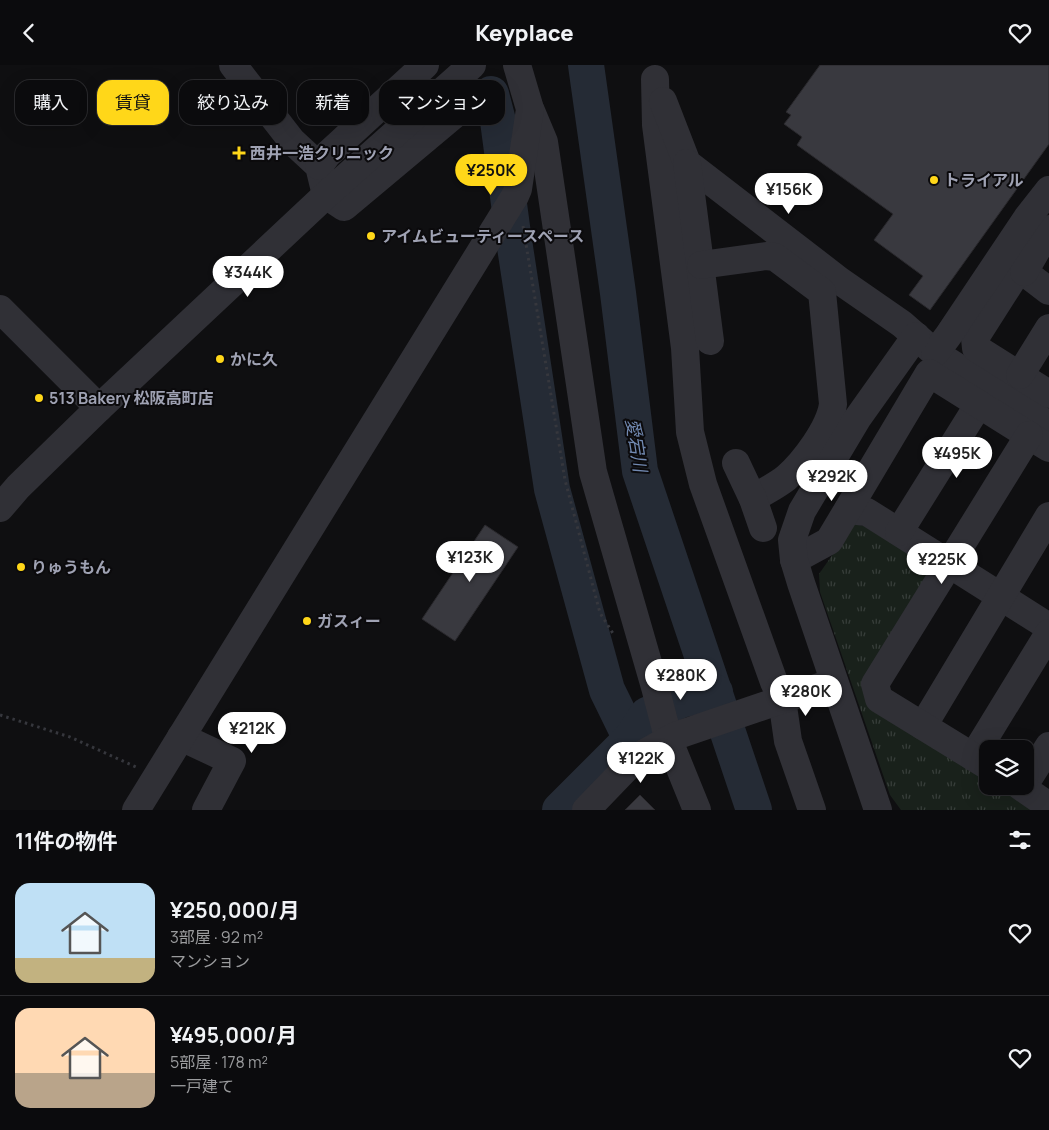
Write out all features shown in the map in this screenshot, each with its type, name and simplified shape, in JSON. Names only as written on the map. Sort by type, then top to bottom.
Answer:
[{"type":"street","points":[[233,65],[292,141],[319,166],[326,195],[344,207],[442,125]]},
{"type":"street","points":[[319,166],[327,155],[425,65]]},
{"type":"street","points":[[0,508],[18,487],[99,408],[326,195],[472,65]]},
{"type":"street","points":[[517,65],[530,109],[544,142],[593,472],[670,734],[697,810]]},
{"type":"street","points":[[653,72],[687,163],[710,341]]},
{"type":"street","points":[[653,72],[656,125],[684,348],[690,432],[703,484],[774,682],[782,699],[788,741],[812,810]]},
{"type":"street","points":[[136,810],[509,207],[518,189],[530,109]]},
{"type":"street","points":[[687,163],[840,281],[902,324],[1042,436]]},
{"type":"street","points":[[1049,190],[1027,218],[1014,267],[975,339],[976,348],[1049,394]]},
{"type":"street","points":[[878,810],[794,560],[792,540],[802,511],[857,419],[925,344],[948,336],[1049,229]]},
{"type":"street","points":[[701,265],[766,256],[775,257],[822,292],[834,404],[832,415],[807,456],[784,479],[753,499]]},
{"type":"street","points":[[1014,267],[1049,291]]},
{"type":"street","points":[[0,309],[99,408]]},
{"type":"street","points":[[1020,375],[1049,328]]},
{"type":"street","points":[[794,560],[829,541],[929,373],[979,404],[1042,436]]},
{"type":"street","points":[[899,532],[979,404]]},
{"type":"street","points":[[979,761],[879,699],[875,684],[949,564],[1042,436]]},
{"type":"street","points":[[736,463],[753,499],[762,528]]},
{"type":"street","points":[[848,509],[867,512],[1049,627]]},
{"type":"street","points":[[924,727],[1049,516]]},
{"type":"street","points":[[992,740],[1049,633]]},
{"type":"street","points":[[586,810],[636,758],[670,734],[834,681]]},
{"type":"street","points":[[181,737],[232,761],[206,810]]},
{"type":"street","points":[[1034,769],[1049,746]]},
{"type":"street","points":[[1034,794],[1049,806]]},
{"type":"path","points":[[0,715],[70,737],[157,777]]},
{"type":"green space","points":[[854,524],[876,528],[934,563],[864,691],[979,771],[979,795],[1016,795],[1040,810],[901,810],[890,795],[820,592],[819,574]]},
{"type":"building","name":"トライアル","points":[[820,65],[1049,65],[1049,144],[930,310],[909,295],[923,276],[874,240],[893,214],[797,145],[802,137],[784,124],[791,115],[786,112]]},
{"type":"building","points":[[485,525],[518,547],[455,641],[422,619]]},
{"type":"building","points":[[640,795],[655,810],[625,810]]},
{"type":"waterway","name":"愛宕川","points":[[586,65],[618,293],[640,471],[754,810]]},
{"type":"waterway","points":[[499,125],[513,234],[552,489],[607,690],[631,739]]},
{"type":"waterway","points":[[560,810],[631,739],[647,715],[681,700],[715,692]]},
{"type":"place","name":"西井一浩クリニック","points":[[239,153]]},
{"type":"place","name":"トライアル","points":[[934,180]]},
{"type":"place","name":"アイムビューティースペース","points":[[371,236]]},
{"type":"place","name":"かに久","points":[[220,359]]},
{"type":"place","name":"513 Bakery 松阪高町店","points":[[39,398]]},
{"type":"place","name":"りゅうもん","points":[[21,567]]},
{"type":"place","name":"ガスィー","points":[[307,621]]}]
